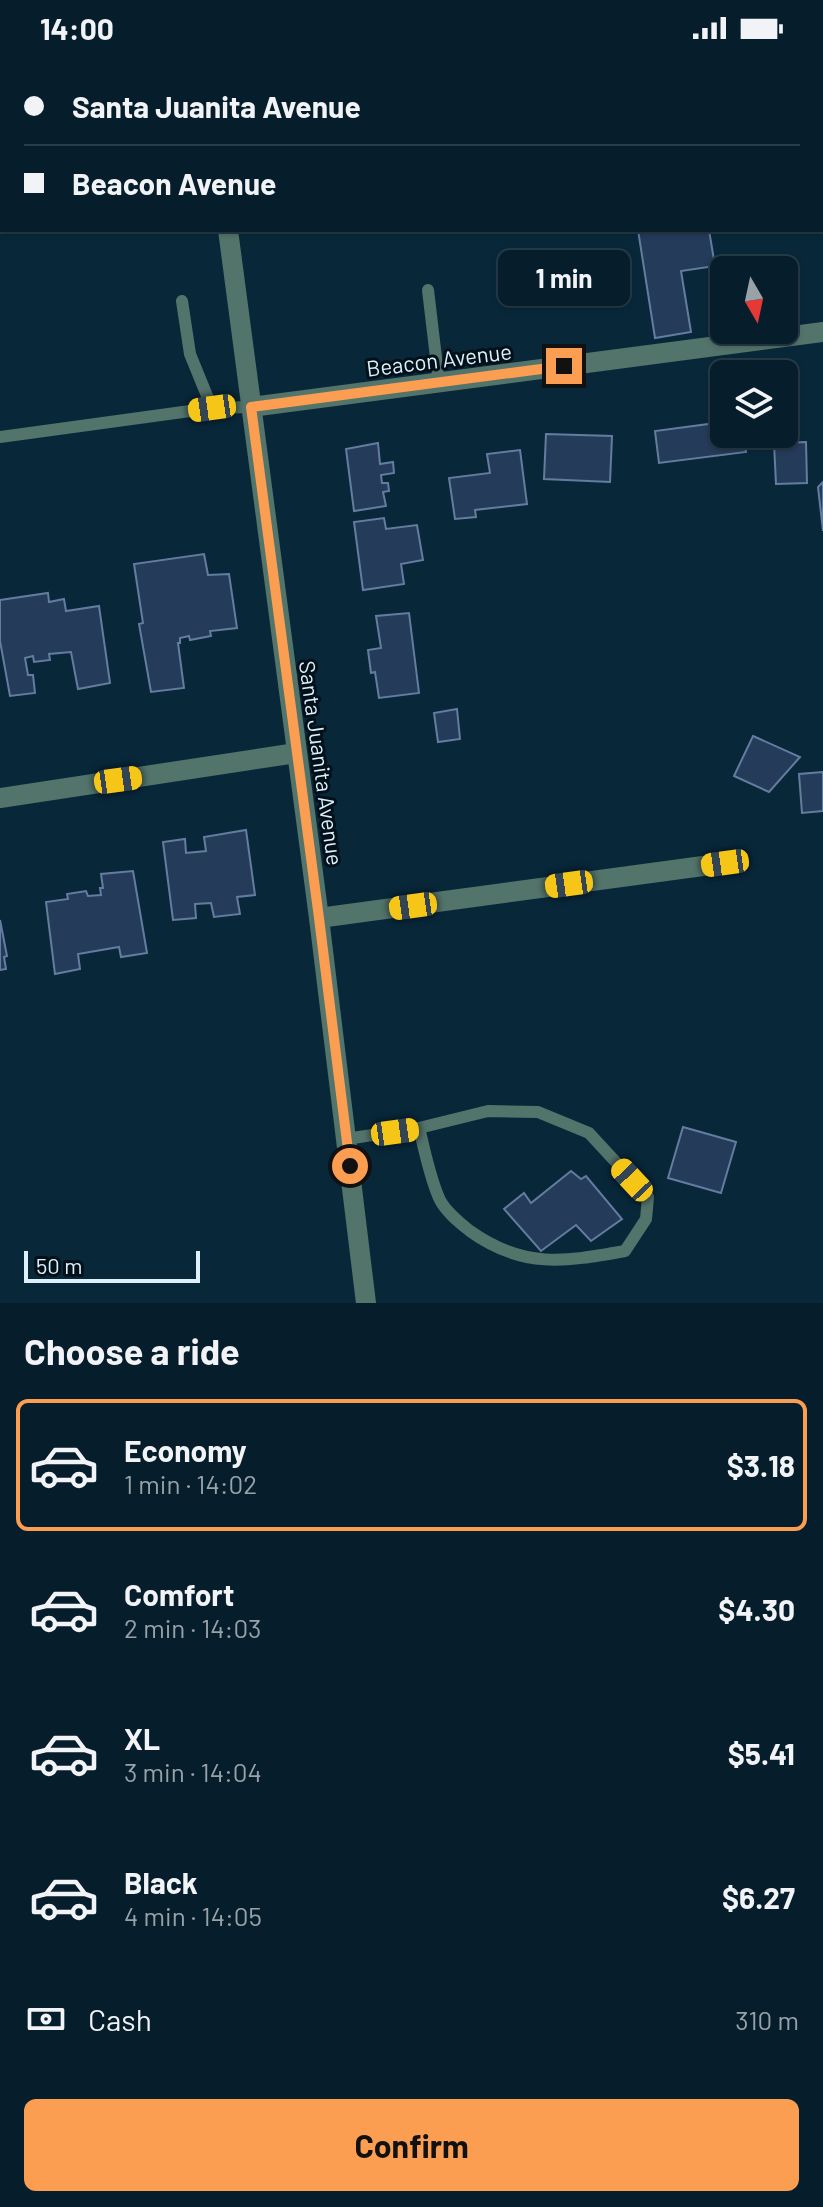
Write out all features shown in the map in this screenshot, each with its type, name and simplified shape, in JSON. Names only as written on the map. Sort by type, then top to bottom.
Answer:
[{"type":"street","name":"Santa Juanita Avenue","points":[[228,232],[319,918],[366,1303]]},
{"type":"street","name":"Beacon Avenue","points":[[251,407],[823,332]]},
{"type":"street","points":[[0,798],[296,753]]},
{"type":"street","points":[[319,918],[725,863]]},
{"type":"lane","points":[[428,290],[439,383]]},
{"type":"lane","points":[[182,301],[190,354],[212,408]]},
{"type":"lane","points":[[0,437],[212,408],[251,407]]},
{"type":"lane","points":[[346,1139],[419,1128],[488,1111],[538,1112],[589,1133],[648,1197],[646,1219],[625,1251],[550,1260],[532,1260],[508,1253],[489,1245],[459,1223],[441,1201],[419,1128]]},
{"type":"building","points":[[638,232],[709,232],[713,256],[710,256],[710,267],[681,271],[691,332],[655,338]]},
{"type":"building","points":[[710,424],[710,448],[745,448],[746,452],[659,463],[655,431]]},
{"type":"building","points":[[546,434],[612,436],[610,482],[544,479]]},
{"type":"building","points":[[798,442],[806,442],[807,483],[776,484],[774,448],[798,448]]},
{"type":"building","points":[[378,443],[380,464],[393,462],[394,473],[381,475],[382,483],[388,483],[389,491],[383,492],[386,506],[354,511],[346,449]]},
{"type":"building","points":[[520,450],[527,504],[475,510],[476,517],[455,519],[449,478],[490,473],[487,454]]},
{"type":"building","points":[[823,482],[823,531],[818,487]]},
{"type":"building","points":[[384,518],[386,529],[417,525],[423,560],[401,564],[404,584],[363,590],[354,522]]},
{"type":"building","points":[[204,554],[208,575],[229,574],[237,628],[210,631],[211,636],[190,640],[189,636],[180,638],[184,688],[151,692],[139,624],[143,623],[134,564]]},
{"type":"building","points":[[48,593],[49,602],[64,599],[66,611],[99,606],[110,683],[78,689],[71,652],[49,654],[50,660],[34,662],[33,656],[25,658],[28,675],[33,675],[35,693],[10,696],[0,641],[0,600]]},
{"type":"building","points":[[409,613],[419,693],[379,698],[368,650],[381,648],[376,616]]},
{"type":"building","points":[[457,709],[460,739],[438,742],[434,713]]},
{"type":"building","points":[[753,736],[800,757],[769,792],[734,776]]},
{"type":"building","points":[[823,772],[823,811],[802,813],[799,774]]},
{"type":"building","points":[[246,830],[255,895],[237,897],[240,914],[214,917],[211,903],[195,904],[196,918],[173,920],[163,842],[185,839],[186,853],[206,851],[204,837]]},
{"type":"building","points":[[133,871],[147,953],[121,957],[119,947],[78,954],[80,969],[55,974],[46,902],[68,899],[67,894],[86,891],[88,896],[101,895],[101,874]]},
{"type":"building","points":[[0,920],[7,956],[4,957],[6,969],[0,970]]},
{"type":"building","points":[[683,1127],[736,1142],[721,1193],[668,1178]]},
{"type":"building","points":[[571,1171],[581,1179],[586,1176],[622,1219],[591,1241],[576,1225],[541,1251],[504,1209],[524,1193],[531,1203]]},
{"type":"route","points":[[350,1166],[251,407],[564,366]]}]
